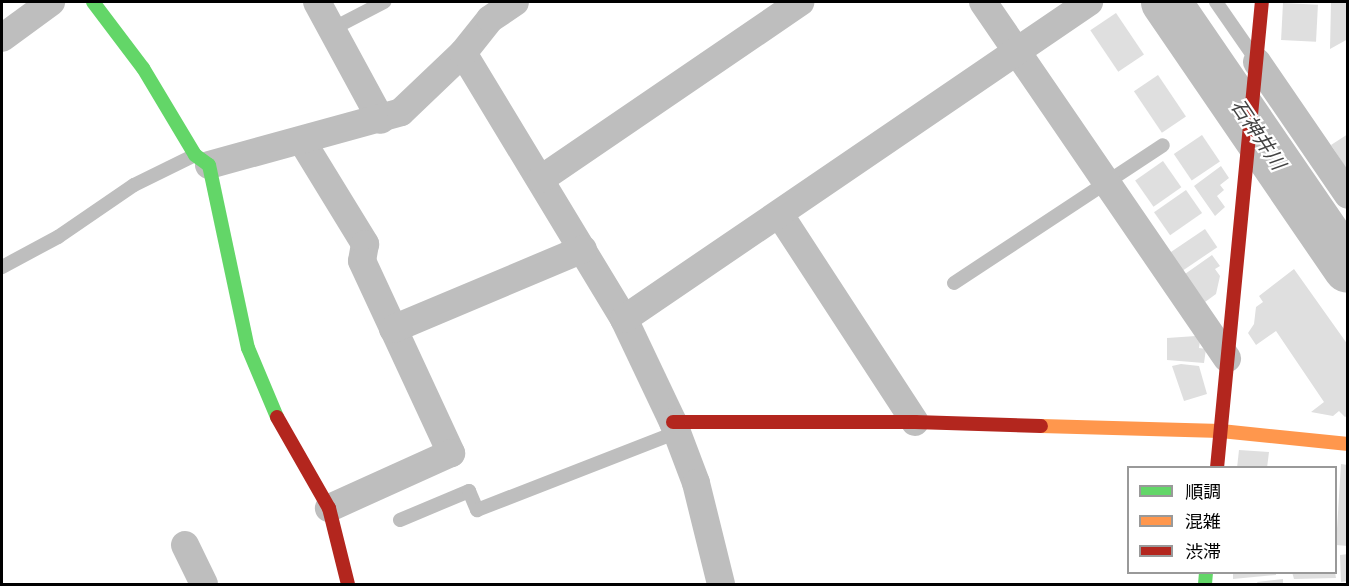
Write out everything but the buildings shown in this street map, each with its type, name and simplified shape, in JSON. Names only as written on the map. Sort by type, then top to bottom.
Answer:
[{"type":"street","points":[[2,38],[51,2]]},
{"type":"street","points":[[93,2],[142,68],[202,160],[248,348],[277,416],[328,508],[348,585]]},
{"type":"street","points":[[317,2],[381,120]]},
{"type":"street","points":[[202,160],[302,141],[381,120],[401,112],[463,53],[490,19],[515,2]]},
{"type":"street","points":[[541,179],[800,2]]},
{"type":"street","points":[[983,2],[1227,358]]},
{"type":"street","points":[[624,319],[780,215],[1016,50],[1089,2]]},
{"type":"street","points":[[1217,466],[1262,2]]},
{"type":"street","points":[[463,53],[624,319],[675,427],[696,483],[722,585]]},
{"type":"street","points":[[1257,62],[1347,195]]},
{"type":"street","points":[[302,141],[365,244],[362,261],[451,453],[328,508]]},
{"type":"street","points":[[780,215],[915,422]]},
{"type":"street","points":[[393,329],[583,249]]},
{"type":"street","points":[[675,427],[915,422],[1221,430],[1347,444]]},
{"type":"street","points":[[185,545],[204,585]]},
{"type":"lane","points":[[332,29],[384,2]]},
{"type":"lane","points":[[1216,2],[1257,62]]},
{"type":"lane","points":[[954,283],[1163,145]]},
{"type":"lane","points":[[2,267],[58,237],[134,185],[202,160]]},
{"type":"lane","points":[[400,520],[469,491],[477,510],[675,427]]},
{"type":"waterway","name":"石神井川","points":[[1166,2],[1348,268]]},
{"type":"traffic: fast","points":[[93,2],[143,68],[195,155],[209,165],[248,348],[277,417]]},
{"type":"traffic: fast","points":[[1205,584],[1206,574]]},
{"type":"traffic: slow","points":[[1041,426],[1221,431],[1348,444]]},
{"type":"traffic: jam","points":[[1217,466],[1262,2]]},
{"type":"traffic: jam","points":[[277,417],[329,508],[348,584]]},
{"type":"traffic: jam","points":[[673,422],[915,422],[1041,426]]}]
